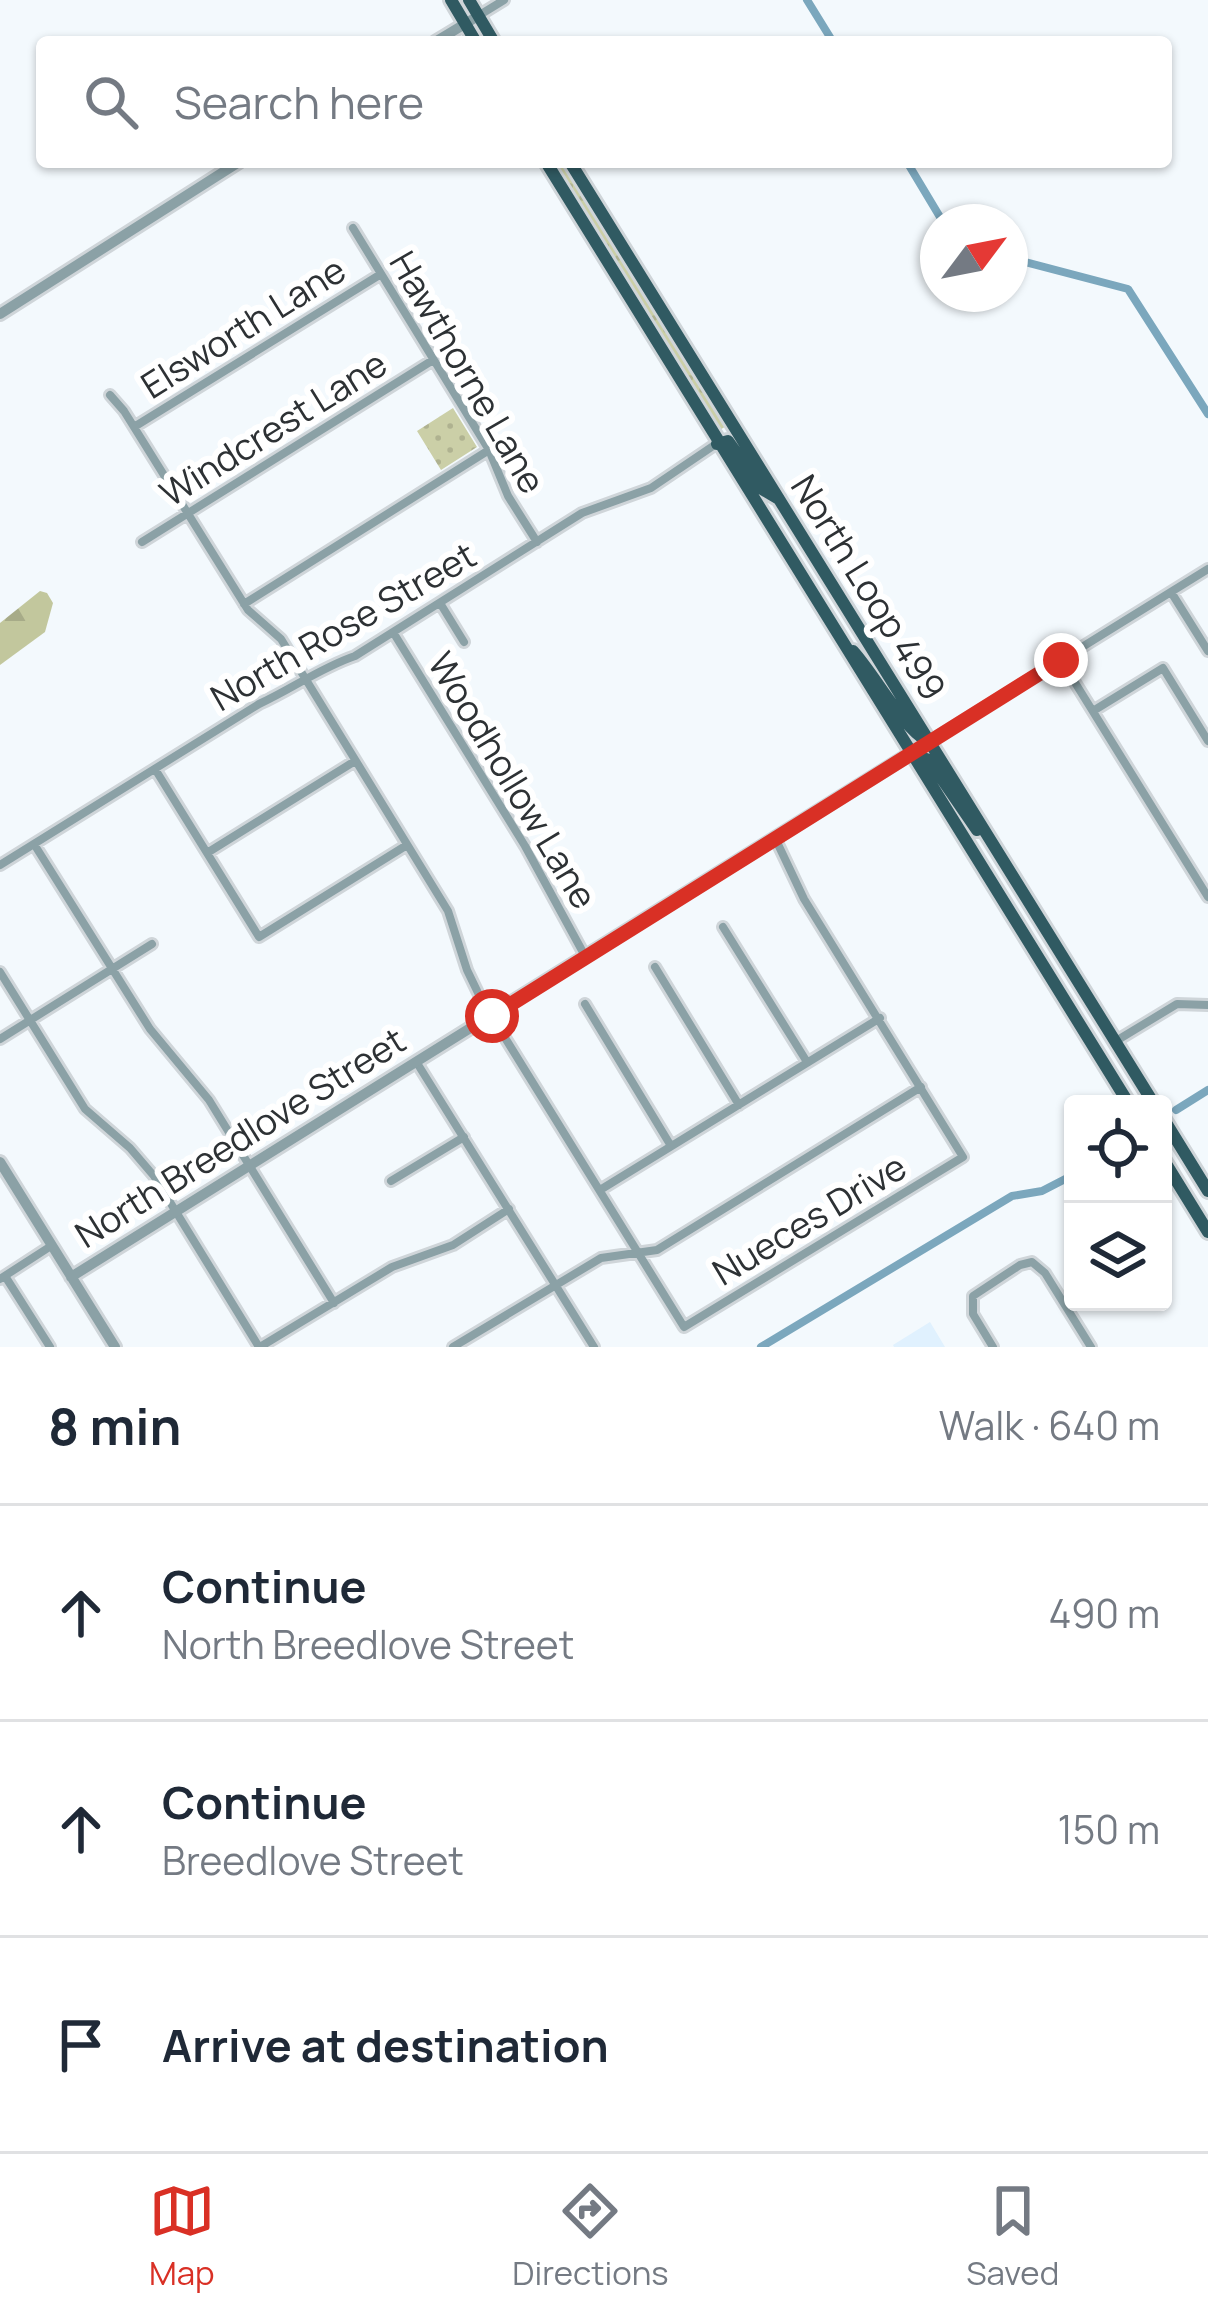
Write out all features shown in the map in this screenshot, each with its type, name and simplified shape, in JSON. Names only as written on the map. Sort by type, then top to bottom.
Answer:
[{"type":"main road","points":[[451,0],[488,36]]},
{"type":"main road","points":[[469,0],[475,36]]},
{"type":"main road","name":"North Loop 499","points":[[550,168],[1123,1095]]},
{"type":"main road","name":"North Loop 499","points":[[574,168],[1149,1095]]},
{"type":"main road","points":[[717,444],[728,441],[762,489],[780,500]]},
{"type":"main road","points":[[835,633],[881,682],[912,733],[929,742]]},
{"type":"main road","points":[[910,754],[929,760],[963,814],[1002,858]]},
{"type":"main road","points":[[1097,1053],[1116,1041]]},
{"type":"main road","points":[[1172,1133],[1208,1191]]},
{"type":"main road","points":[[1172,1174],[1208,1232]]},
{"type":"street","points":[[445,36],[504,0]]},
{"type":"street","points":[[0,314],[229,168]]},
{"type":"street","name":"Hawthorne Lane","points":[[352,228],[489,450],[508,496],[537,542]]},
{"type":"street","name":"Elsworth Lane","points":[[134,427],[381,274]]},
{"type":"street","name":"Windcrest Lane","points":[[142,542],[433,360]]},
{"type":"street","points":[[110,395],[244,604],[281,639],[448,911],[470,978],[638,1254]]},
{"type":"street","name":"North Rose Street","points":[[0,865],[259,704],[393,632],[594,507],[651,488],[717,444]]},
{"type":"street","points":[[244,604],[489,450]]},
{"type":"street","points":[[929,742],[1208,569]]},
{"type":"street","points":[[1171,592],[1208,651]]},
{"type":"street","points":[[440,603],[464,642]]},
{"type":"street","name":"Woodhollow Lane","points":[[393,632],[535,863],[586,956]]},
{"type":"street","points":[[1061,660],[1208,897]]},
{"type":"street","points":[[1093,711],[1163,668],[1208,741]]},
{"type":"street","name":"North Breedlove Street","points":[[71,1277],[929,742]]},
{"type":"street","points":[[207,853],[355,761]]},
{"type":"street","points":[[155,769],[259,937],[407,845]]},
{"type":"street","points":[[453,1347],[601,1258],[657,1250],[674,1241],[921,1087],[804,899],[775,838]]},
{"type":"street","points":[[34,844],[158,1041],[201,1088],[334,1303]]},
{"type":"street","points":[[723,927],[806,1062]]},
{"type":"street","points":[[0,1039],[152,944]]},
{"type":"street","points":[[655,967],[739,1105]]},
{"type":"street","points":[[0,972],[85,1109],[136,1154],[260,1347],[392,1267],[453,1245],[509,1209]]},
{"type":"street","points":[[585,1004],[671,1146]]},
{"type":"street","points":[[1116,1041],[1177,1004],[1208,1006]]},
{"type":"street","points":[[599,1191],[880,1018]]},
{"type":"street","points":[[417,1064],[594,1347]]},
{"type":"street","name":"Nueces Drive","points":[[638,1254],[684,1328],[963,1156],[921,1087]]},
{"type":"street","points":[[391,1180],[464,1137]]},
{"type":"street","points":[[0,1162],[115,1347]]},
{"type":"street","name":"North Breedlove Street","points":[[2,1277],[51,1246]]},
{"type":"street","points":[[993,1347],[971,1308],[973,1296],[1032,1262],[1045,1273],[1091,1347]]},
{"type":"street","points":[[2,1277],[50,1347]]},
{"type":"shaded area","points":[[930,1322],[945,1347],[894,1347],[893,1345]]},
{"type":"green space","points":[[557,168],[567,168],[728,425],[718,431]]},
{"type":"green space","points":[[453,408],[477,447],[441,470],[417,431]]},
{"type":"green space","points":[[40,591],[53,603],[45,632],[0,665],[0,623]]},
{"type":"waterway","points":[[807,0],[829,36]]},
{"type":"waterway","points":[[911,168],[932,204]]},
{"type":"waterway","points":[[1028,263],[1128,289],[1208,414]]},
{"type":"waterway","points":[[1176,1110],[1208,1090]]},
{"type":"waterway","points":[[761,1347],[1012,1196],[1042,1191],[1064,1180]]},
{"type":"route","points":[[492,1016],[1061,660]]}]
